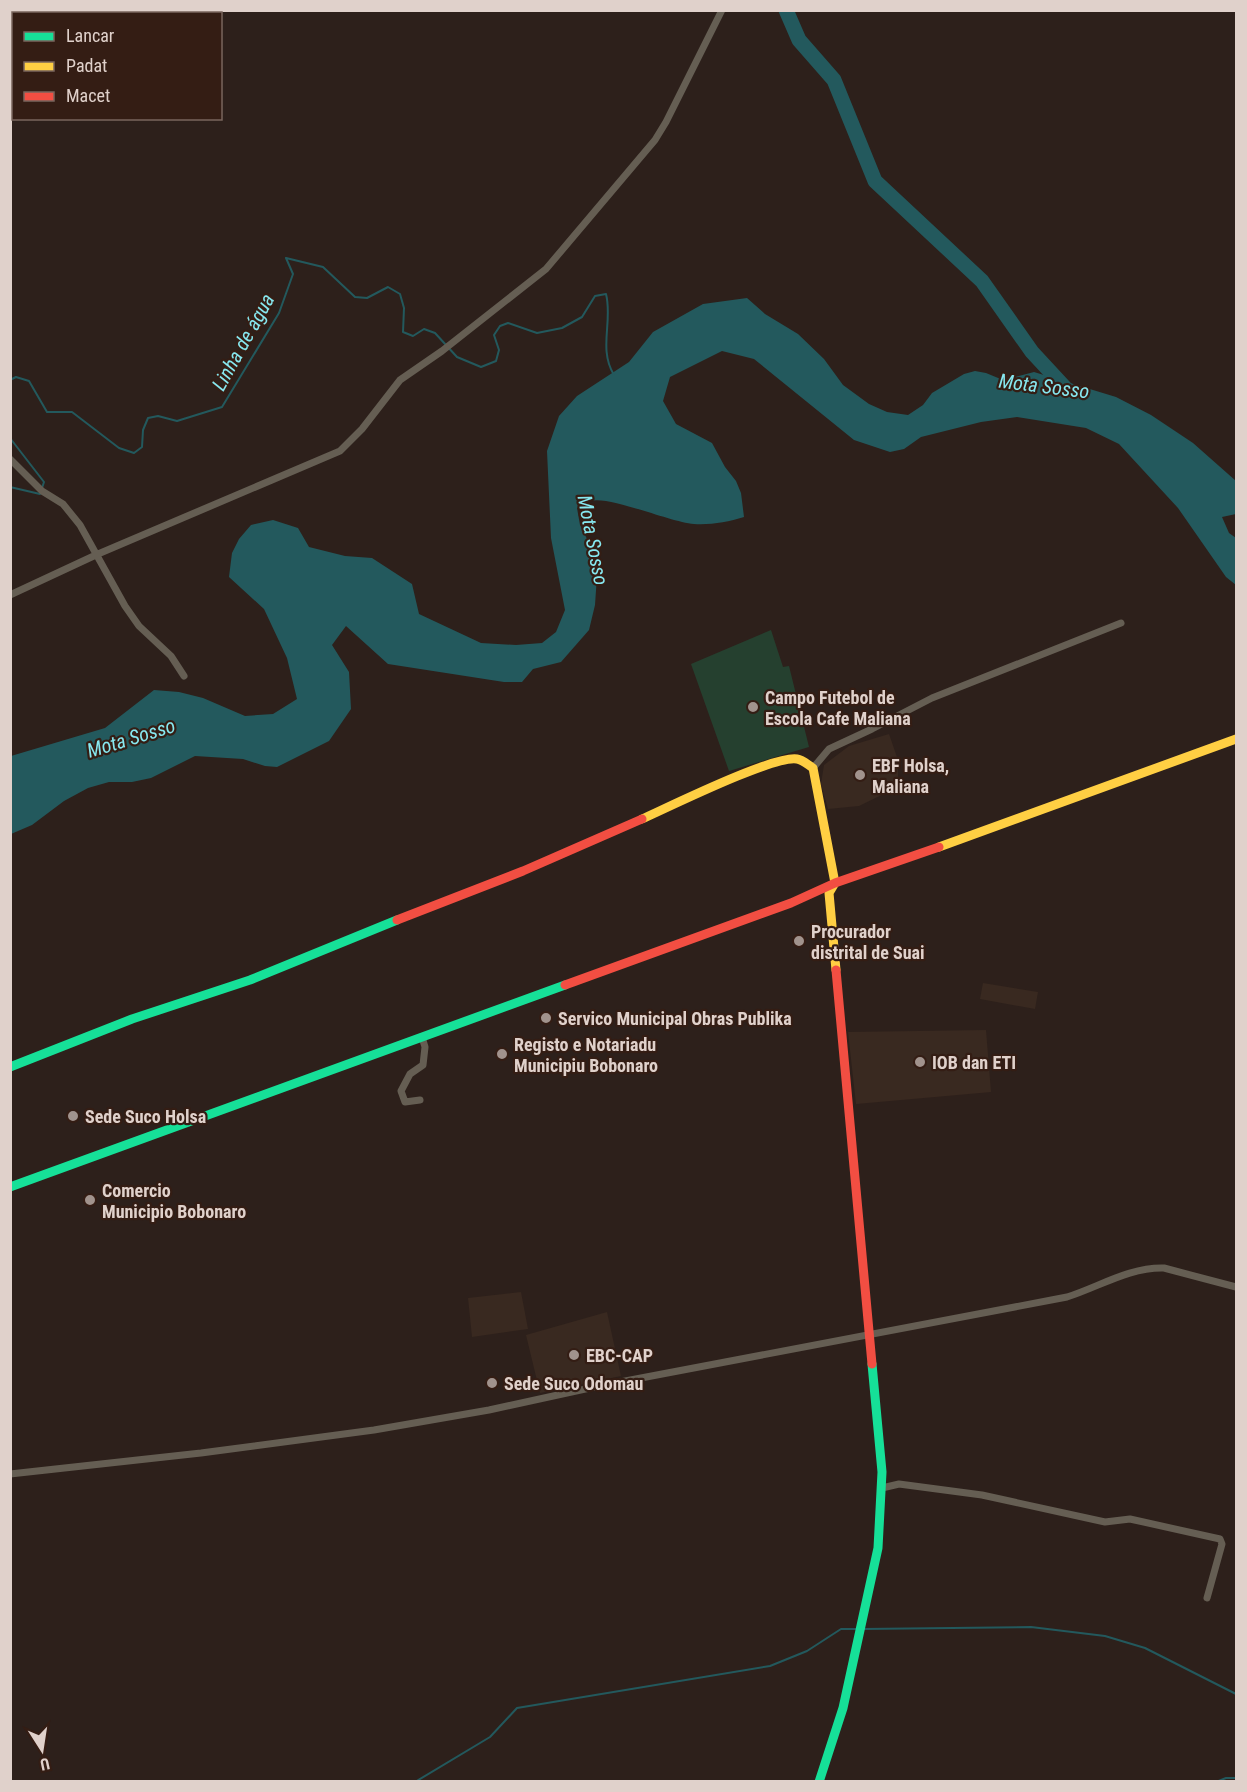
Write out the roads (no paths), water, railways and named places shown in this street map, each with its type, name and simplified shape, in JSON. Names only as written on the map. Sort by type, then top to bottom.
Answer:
[{"type":"street","points":[[10,595],[98,554],[340,451],[362,429],[400,380],[442,351],[546,269],[655,140],[722,10]]},
{"type":"street","points":[[10,459],[42,491],[63,504],[80,525],[139,626],[171,656],[184,675]]},
{"type":"street","points":[[813,768],[829,749],[932,698],[1121,623]]},
{"type":"street","points":[[10,1187],[791,903],[835,883],[983,832],[1236,739]]},
{"type":"street","points":[[10,1067],[132,1019],[250,980],[401,918],[523,872],[740,776],[786,759],[799,759],[813,768],[835,883],[830,893],[882,1472],[878,1548],[843,1708],[819,1782]]},
{"type":"street","points":[[420,1100],[405,1102],[401,1091],[410,1074],[423,1065],[425,1047],[422,1037]]},
{"type":"street","points":[[10,1474],[374,1430],[489,1410],[599,1386],[1067,1297],[1109,1280],[1153,1268],[1164,1268],[1236,1287]]},
{"type":"street","points":[[882,1488],[899,1484],[982,1495],[1105,1522],[1130,1519],[1220,1539],[1222,1544],[1207,1598]]},
{"type":"water","name":"Mota Sosso","points":[[747,298],[765,314],[798,334],[824,359],[843,385],[869,404],[887,412],[908,415],[923,405],[932,393],[964,374],[975,371],[1003,380],[1034,372],[1116,397],[1151,415],[1193,443],[1236,481],[1236,514],[1222,517],[1229,533],[1236,538],[1236,585],[1226,577],[1178,508],[1119,444],[1086,428],[1017,417],[981,422],[921,437],[904,449],[890,452],[854,440],[754,359],[722,351],[670,377],[663,401],[676,424],[712,443],[725,467],[736,481],[741,493],[744,517],[719,523],[694,524],[599,500],[590,501],[577,508],[580,525],[598,561],[595,605],[589,630],[561,662],[533,669],[522,682],[504,682],[388,664],[346,626],[332,645],[349,672],[351,709],[329,741],[277,767],[243,759],[195,756],[151,778],[132,782],[109,782],[88,788],[64,801],[32,825],[11,834],[11,756],[105,728],[154,690],[179,692],[203,698],[245,716],[273,714],[297,699],[287,658],[264,609],[229,577],[232,553],[239,539],[251,525],[273,520],[298,528],[309,547],[345,556],[372,558],[412,584],[419,614],[481,643],[516,645],[542,643],[556,632],[565,610],[551,538],[547,451],[559,416],[577,396],[629,362],[653,332],[703,304]]},
{"type":"waterway","name":"Mota Sosso","points":[[786,10],[799,40],[834,80],[875,181],[982,281],[1032,352],[1070,393]]},
{"type":"waterway","name":"Linha de água","points":[[10,380],[16,377],[29,381],[47,412],[72,412],[119,448],[134,453],[142,447],[143,430],[148,418],[158,416],[177,421],[222,407],[279,313],[293,274],[286,258],[323,267],[355,297],[367,298],[388,287],[400,294],[404,308],[403,332],[413,336],[424,329],[435,333],[457,357],[481,367],[496,361],[499,350],[494,335],[500,326],[508,323],[537,333],[562,328],[582,317],[595,296],[606,294],[608,304],[606,345],[609,365],[614,375]]},
{"type":"waterway","points":[[10,438],[44,482],[40,494],[10,487]]},
{"type":"waterway","points":[[863,1629],[1031,1627],[1105,1636],[1145,1648],[1236,1694]]},
{"type":"waterway","points":[[415,1782],[490,1737],[517,1708],[770,1666],[807,1651],[841,1629],[857,1629]]},
{"type":"waterway","points":[[1216,1782],[1226,1778],[1236,1778]]},
{"type":"place","name":"Campo Futebol de Escola Cafe Maliana","points":[[753,707]]},
{"type":"place","name":"EBF Holsa, Maliana","points":[[860,775]]},
{"type":"place","name":"Procurador distrital de Suai","points":[[799,941]]},
{"type":"place","name":"Servico Municipal Obras Publika","points":[[546,1018]]},
{"type":"place","name":"Registo e Notariadu Municipiu Bobonaro","points":[[502,1054]]},
{"type":"place","name":"IOB dan ETI","points":[[920,1062]]},
{"type":"place","name":"Sede Suco Holsa","points":[[73,1116]]},
{"type":"place","name":"Comercio Municipio Bobonaro","points":[[90,1200]]},
{"type":"place","name":"EBC-CAP","points":[[574,1355]]},
{"type":"place","name":"Sede Suco Odomau","points":[[492,1383]]}]
